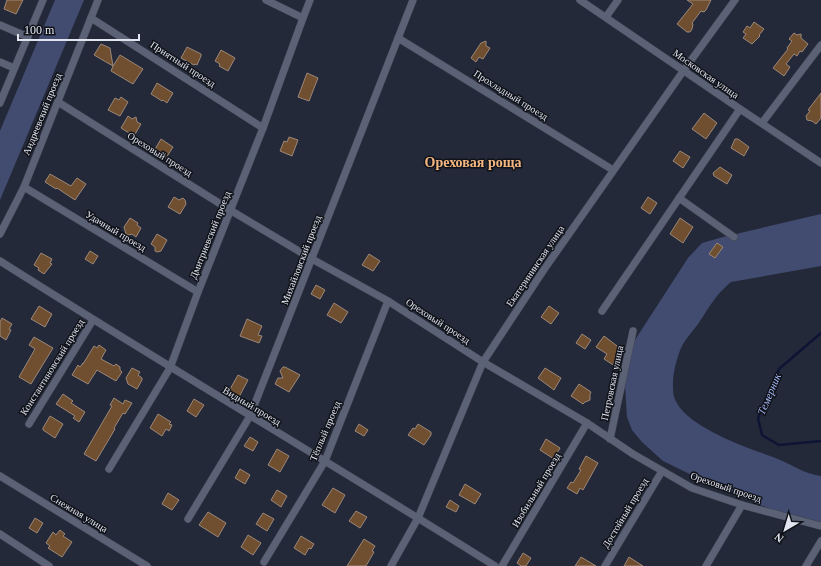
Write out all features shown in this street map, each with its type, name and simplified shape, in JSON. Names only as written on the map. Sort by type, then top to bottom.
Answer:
[{"type":"street","points":[[0,103],[43,0]]},
{"type":"street","name":"Андреевский проезд","points":[[0,234],[24,187],[98,0]]},
{"type":"street","points":[[266,0],[302,18]]},
{"type":"street","name":"Дмитриевский проезд","points":[[109,469],[170,368],[198,292],[263,128],[302,18],[310,0]]},
{"type":"street","name":"Михайловский проезд","points":[[188,519],[250,416],[412,0]]},
{"type":"street","name":"Московская улица","points":[[580,0],[821,163]]},
{"type":"street","points":[[606,17],[618,0]]},
{"type":"street","name":"Екатерининская улица","points":[[391,566],[418,518],[483,362],[543,271],[613,170],[735,0]]},
{"type":"street","name":"Приятный проезд","points":[[91,18],[263,128]]},
{"type":"street","points":[[0,25],[28,37]]},
{"type":"street","name":"Прохладный проезд","points":[[398,38],[613,170]]},
{"type":"street","points":[[762,123],[821,45]]},
{"type":"street","points":[[0,62],[14,68]]},
{"type":"street","name":"Ореховый проезд","points":[[58,102],[230,210],[312,259],[388,300],[483,362],[587,423],[610,439],[692,488],[742,505],[821,526]]},
{"type":"street","points":[[602,311],[740,109]]},
{"type":"street","name":"Удачный проезд","points":[[24,187],[198,292]]},
{"type":"street","points":[[679,198],[734,237]]},
{"type":"street","name":"Видный проезд","points":[[0,261],[170,368],[496,566]]},
{"type":"street","name":"Тёплый проезд","points":[[264,562],[325,461],[388,300]]},
{"type":"street","name":"Константиновский проезд","points":[[28,424],[93,320]]},
{"type":"street","name":"Петровская улица","points":[[610,439],[633,331]]},
{"type":"street","name":"Изобильный проезд","points":[[502,566],[587,423]]},
{"type":"street","name":"Достойный проезд","points":[[605,566],[662,471]]},
{"type":"street","name":"Снежная улица","points":[[0,476],[147,566]]},
{"type":"street","points":[[706,566],[742,505]]},
{"type":"street","points":[[0,534],[49,566]]},
{"type":"street","points":[[806,566],[821,542]]},
{"type":"shaded area","points":[[55,0],[84,0],[0,200],[0,131]]},
{"type":"shaded area","points":[[821,214],[821,266],[731,282],[716,297],[683,344],[675,367],[673,386],[674,397],[680,408],[702,426],[733,442],[779,459],[802,471],[821,476],[821,524],[770,509],[702,480],[663,461],[642,442],[632,430],[627,417],[625,386],[633,343],[688,258],[702,243]]},
{"type":"building","points":[[7,0],[23,0],[16,14],[4,9]]},
{"type":"building","points":[[687,0],[711,0],[706,10],[704,12],[701,11],[692,23],[692,29],[690,32],[687,32],[677,24],[693,4]]},
{"type":"building","points":[[754,22],[764,29],[759,35],[760,36],[752,44],[743,38],[746,34],[743,32],[747,26],[750,28]]},
{"type":"building","points":[[794,33],[797,35],[801,34],[801,38],[808,44],[797,56],[794,54],[786,64],[790,67],[784,76],[773,68],[788,49],[787,48],[792,41],[789,39]]},
{"type":"building","points":[[486,41],[486,46],[490,48],[483,59],[479,57],[476,62],[471,58],[481,43]]},
{"type":"building","points":[[101,44],[110,48],[113,66],[94,55]]},
{"type":"building","points":[[187,47],[201,54],[197,65],[194,65],[181,58]]},
{"type":"building","points":[[221,50],[235,58],[228,71],[219,66],[220,64],[215,61]]},
{"type":"building","points":[[120,55],[143,69],[133,84],[111,71]]},
{"type":"building","points":[[307,73],[318,78],[309,101],[298,97]]},
{"type":"building","points":[[157,83],[173,93],[167,103],[151,94]]},
{"type":"building","points":[[821,93],[821,118],[816,124],[807,120],[806,116],[810,111],[808,110]]},
{"type":"building","points":[[121,97],[128,102],[120,116],[108,110],[115,98],[119,100]]},
{"type":"building","points":[[704,113],[717,123],[706,139],[692,129]]},
{"type":"building","points":[[128,116],[132,119],[136,117],[137,122],[141,124],[134,136],[121,128]]},
{"type":"building","points":[[289,137],[298,140],[292,156],[280,151],[284,141],[287,142]]},
{"type":"building","points":[[161,139],[173,147],[166,158],[154,151]]},
{"type":"building","points":[[735,139],[738,139],[749,147],[744,156],[731,148]]},
{"type":"building","points":[[680,151],[690,157],[683,168],[673,161]]},
{"type":"building","points":[[720,167],[732,175],[727,184],[714,176],[713,173]]},
{"type":"building","points":[[50,174],[71,186],[77,178],[86,184],[75,200],[45,182]]},
{"type":"building","points":[[174,197],[179,200],[183,198],[185,200],[186,204],[180,214],[168,207]]},
{"type":"building","points":[[648,197],[657,203],[650,214],[641,208]]},
{"type":"building","points":[[130,218],[138,223],[137,225],[141,228],[136,237],[132,234],[126,234],[124,227]]},
{"type":"building","points":[[680,218],[693,227],[683,243],[670,234]]},
{"type":"building","points":[[157,234],[167,240],[161,251],[157,252],[155,251],[155,247],[151,244]]},
{"type":"building","points":[[717,243],[723,247],[715,258],[709,254]]},
{"type":"building","points":[[90,251],[98,256],[93,264],[85,259]]},
{"type":"building","points":[[41,253],[52,259],[50,263],[52,264],[44,274],[34,265]]},
{"type":"building","points":[[369,254],[380,261],[373,271],[362,265]]},
{"type":"building","points":[[316,285],[325,290],[320,299],[311,294]]},
{"type":"building","points":[[334,303],[348,312],[341,323],[327,315]]},
{"type":"building","points":[[39,306],[52,314],[45,327],[31,319]]},
{"type":"building","points":[[549,306],[559,313],[551,324],[541,317]]},
{"type":"building","points":[[2,318],[12,324],[6,340],[0,336],[0,322]]},
{"type":"building","points":[[247,319],[262,326],[258,335],[262,336],[259,343],[240,336]]},
{"type":"building","points":[[582,334],[591,340],[585,349],[576,343]]},
{"type":"building","points":[[604,336],[621,349],[617,355],[621,357],[615,366],[604,359],[607,354],[596,347]]},
{"type":"building","points":[[34,337],[53,348],[31,384],[19,377],[35,349],[29,345]]},
{"type":"building","points":[[99,345],[106,350],[101,359],[114,366],[116,364],[120,367],[122,372],[116,381],[97,370],[88,384],[72,375],[78,365],[80,367],[83,364],[94,346],[97,348]]},
{"type":"building","points":[[283,367],[300,375],[289,392],[275,384],[278,378],[283,378],[280,371]]},
{"type":"building","points":[[132,368],[140,372],[138,375],[142,378],[137,389],[128,384],[126,378]]},
{"type":"building","points":[[545,368],[561,378],[554,390],[538,378]]},
{"type":"building","points":[[238,375],[248,380],[239,397],[229,391]]},
{"type":"building","points":[[579,384],[591,392],[590,400],[583,404],[571,396]]},
{"type":"building","points":[[63,394],[73,401],[71,403],[85,412],[79,422],[73,418],[75,416],[56,404]]},
{"type":"building","points":[[114,398],[123,404],[125,400],[132,403],[125,414],[123,413],[96,461],[84,454],[112,406],[110,405]]},
{"type":"building","points":[[194,399],[204,405],[196,417],[187,411]]},
{"type":"building","points":[[158,414],[171,422],[169,424],[172,425],[169,431],[166,429],[162,436],[150,428]]},
{"type":"building","points":[[50,416],[63,424],[55,438],[43,430]]},
{"type":"building","points":[[359,424],[368,430],[364,436],[355,431]]},
{"type":"building","points":[[418,424],[431,432],[431,435],[424,445],[408,435]]},
{"type":"building","points":[[250,437],[258,442],[253,451],[244,446]]},
{"type":"building","points":[[546,439],[560,448],[554,459],[540,450]]},
{"type":"building","points":[[277,449],[289,456],[280,472],[268,465]]},
{"type":"building","points":[[586,456],[598,463],[583,490],[580,488],[577,494],[567,488],[571,482],[573,483],[581,470],[579,469]]},
{"type":"building","points":[[240,469],[250,475],[245,484],[235,478]]},
{"type":"building","points":[[465,484],[481,494],[475,504],[459,495]]},
{"type":"building","points":[[333,488],[345,495],[335,513],[322,505]]},
{"type":"building","points":[[277,490],[287,496],[281,507],[271,500]]},
{"type":"building","points":[[168,493],[179,500],[172,510],[162,504]]},
{"type":"building","points":[[450,500],[459,506],[456,512],[446,507]]},
{"type":"building","points":[[356,511],[367,517],[360,528],[349,521]]},
{"type":"building","points":[[208,512],[226,523],[218,537],[199,525]]},
{"type":"building","points":[[263,513],[274,519],[267,531],[256,524]]},
{"type":"building","points":[[35,518],[43,523],[37,533],[29,528]]},
{"type":"building","points":[[60,530],[65,534],[63,536],[72,542],[62,557],[48,548],[50,546],[46,543],[53,532],[56,535]]},
{"type":"building","points":[[248,535],[261,543],[253,555],[241,547]]},
{"type":"building","points":[[301,536],[314,544],[311,549],[309,548],[305,555],[294,548]]},
{"type":"building","points":[[364,539],[375,546],[372,551],[374,552],[366,566],[347,566]]},
{"type":"building","points":[[523,553],[531,558],[526,566],[521,566],[517,563]]},
{"type":"building","points":[[581,557],[596,566],[575,566]]},
{"type":"building","points":[[629,557],[643,566],[624,566]]},
{"type":"waterway","name":"Темерник","points":[[821,333],[779,369],[758,418],[762,435],[779,445],[821,441]]},
{"type":"district","name":"Ореховая роща","points":[[473,162]]}]
